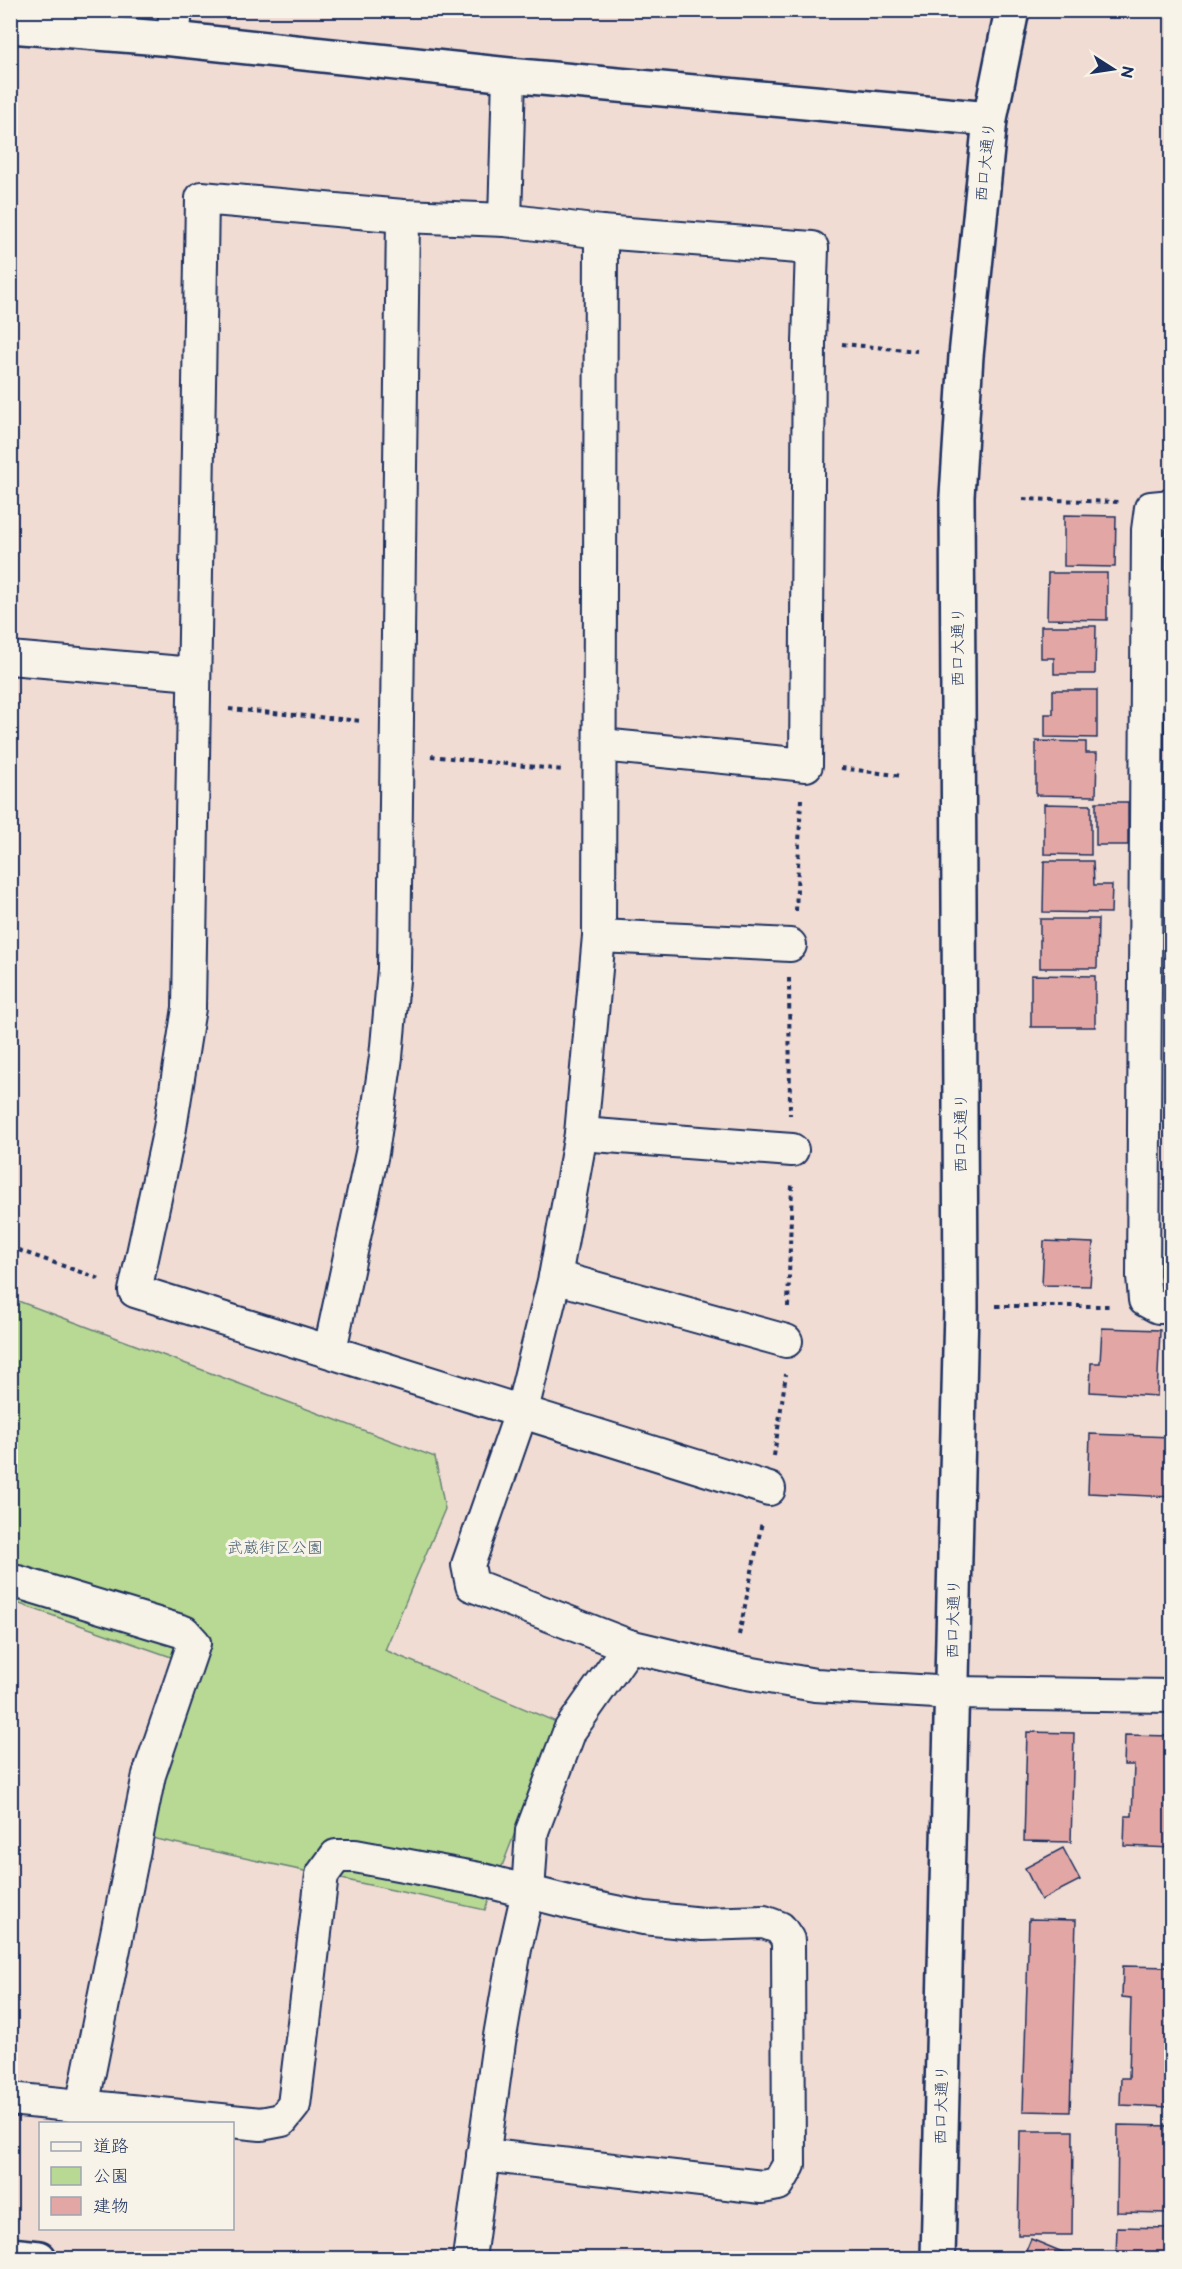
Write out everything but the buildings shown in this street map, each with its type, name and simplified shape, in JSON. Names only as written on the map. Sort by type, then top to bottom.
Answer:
[{"type":"street","name":"西口大通り","points":[[938,2259],[961,1308],[957,496],[966,356],[990,119],[1012,10]]},
{"type":"street","points":[[10,26],[175,25],[509,75],[990,119]]},
{"type":"street","points":[[505,220],[509,75]]},
{"type":"street","points":[[600,759],[806,765],[809,343],[812,248],[601,232],[505,220],[404,216],[202,198],[192,706],[189,1008],[170,1128],[135,1291],[330,1350],[769,1489]]},
{"type":"street","points":[[330,1350],[372,1153],[386,1057],[393,969],[404,216]]},
{"type":"street","points":[[601,232],[599,936],[581,1134],[555,1277],[522,1410],[468,1565],[472,1585],[628,1646],[730,1670],[815,1685],[952,1693],[1172,1696]]},
{"type":"street","points":[[1158,1303],[1143,1276],[1148,530],[1151,508],[1172,506]]},
{"type":"street","points":[[10,658],[193,674]]},
{"type":"street","points":[[599,936],[790,945]]},
{"type":"street","points":[[581,1134],[792,1150]]},
{"type":"street","points":[[555,1277],[786,1341]]},
{"type":"street","points":[[10,1584],[18,1582],[135,1616],[184,1632],[195,1643],[149,1775],[82,2107]]},
{"type":"street","points":[[468,2259],[515,1949],[528,1892],[532,1831],[570,1730],[628,1646]]},
{"type":"street","points":[[10,2099],[261,2124],[282,2120],[294,2105],[322,1875],[336,1856],[355,1856],[479,1879],[644,1918],[704,1924],[764,1922],[780,1928],[788,1940],[789,2165],[778,2184],[762,2187],[483,2155]]},
{"type":"street","points":[[10,2255],[39,2259]]},
{"type":"path","points":[[809,343],[917,351]]},
{"type":"path","points":[[1023,499],[1107,502]]},
{"type":"path","points":[[192,706],[395,738],[600,759]]},
{"type":"path","points":[[730,1670],[769,1489],[786,1377],[792,1150],[788,985],[790,945],[796,911],[806,765],[903,776]]},
{"type":"path","points":[[10,1248],[135,1291]]},
{"type":"path","points":[[992,1306],[1115,1306],[1158,1303]]},
{"type":"green space","name":"武蔵街区公園","points":[[10,1298],[435,1457],[445,1509],[385,1650],[554,1721],[556,1727],[485,1910],[156,1839],[142,1825],[197,1666],[11,1601]]}]
